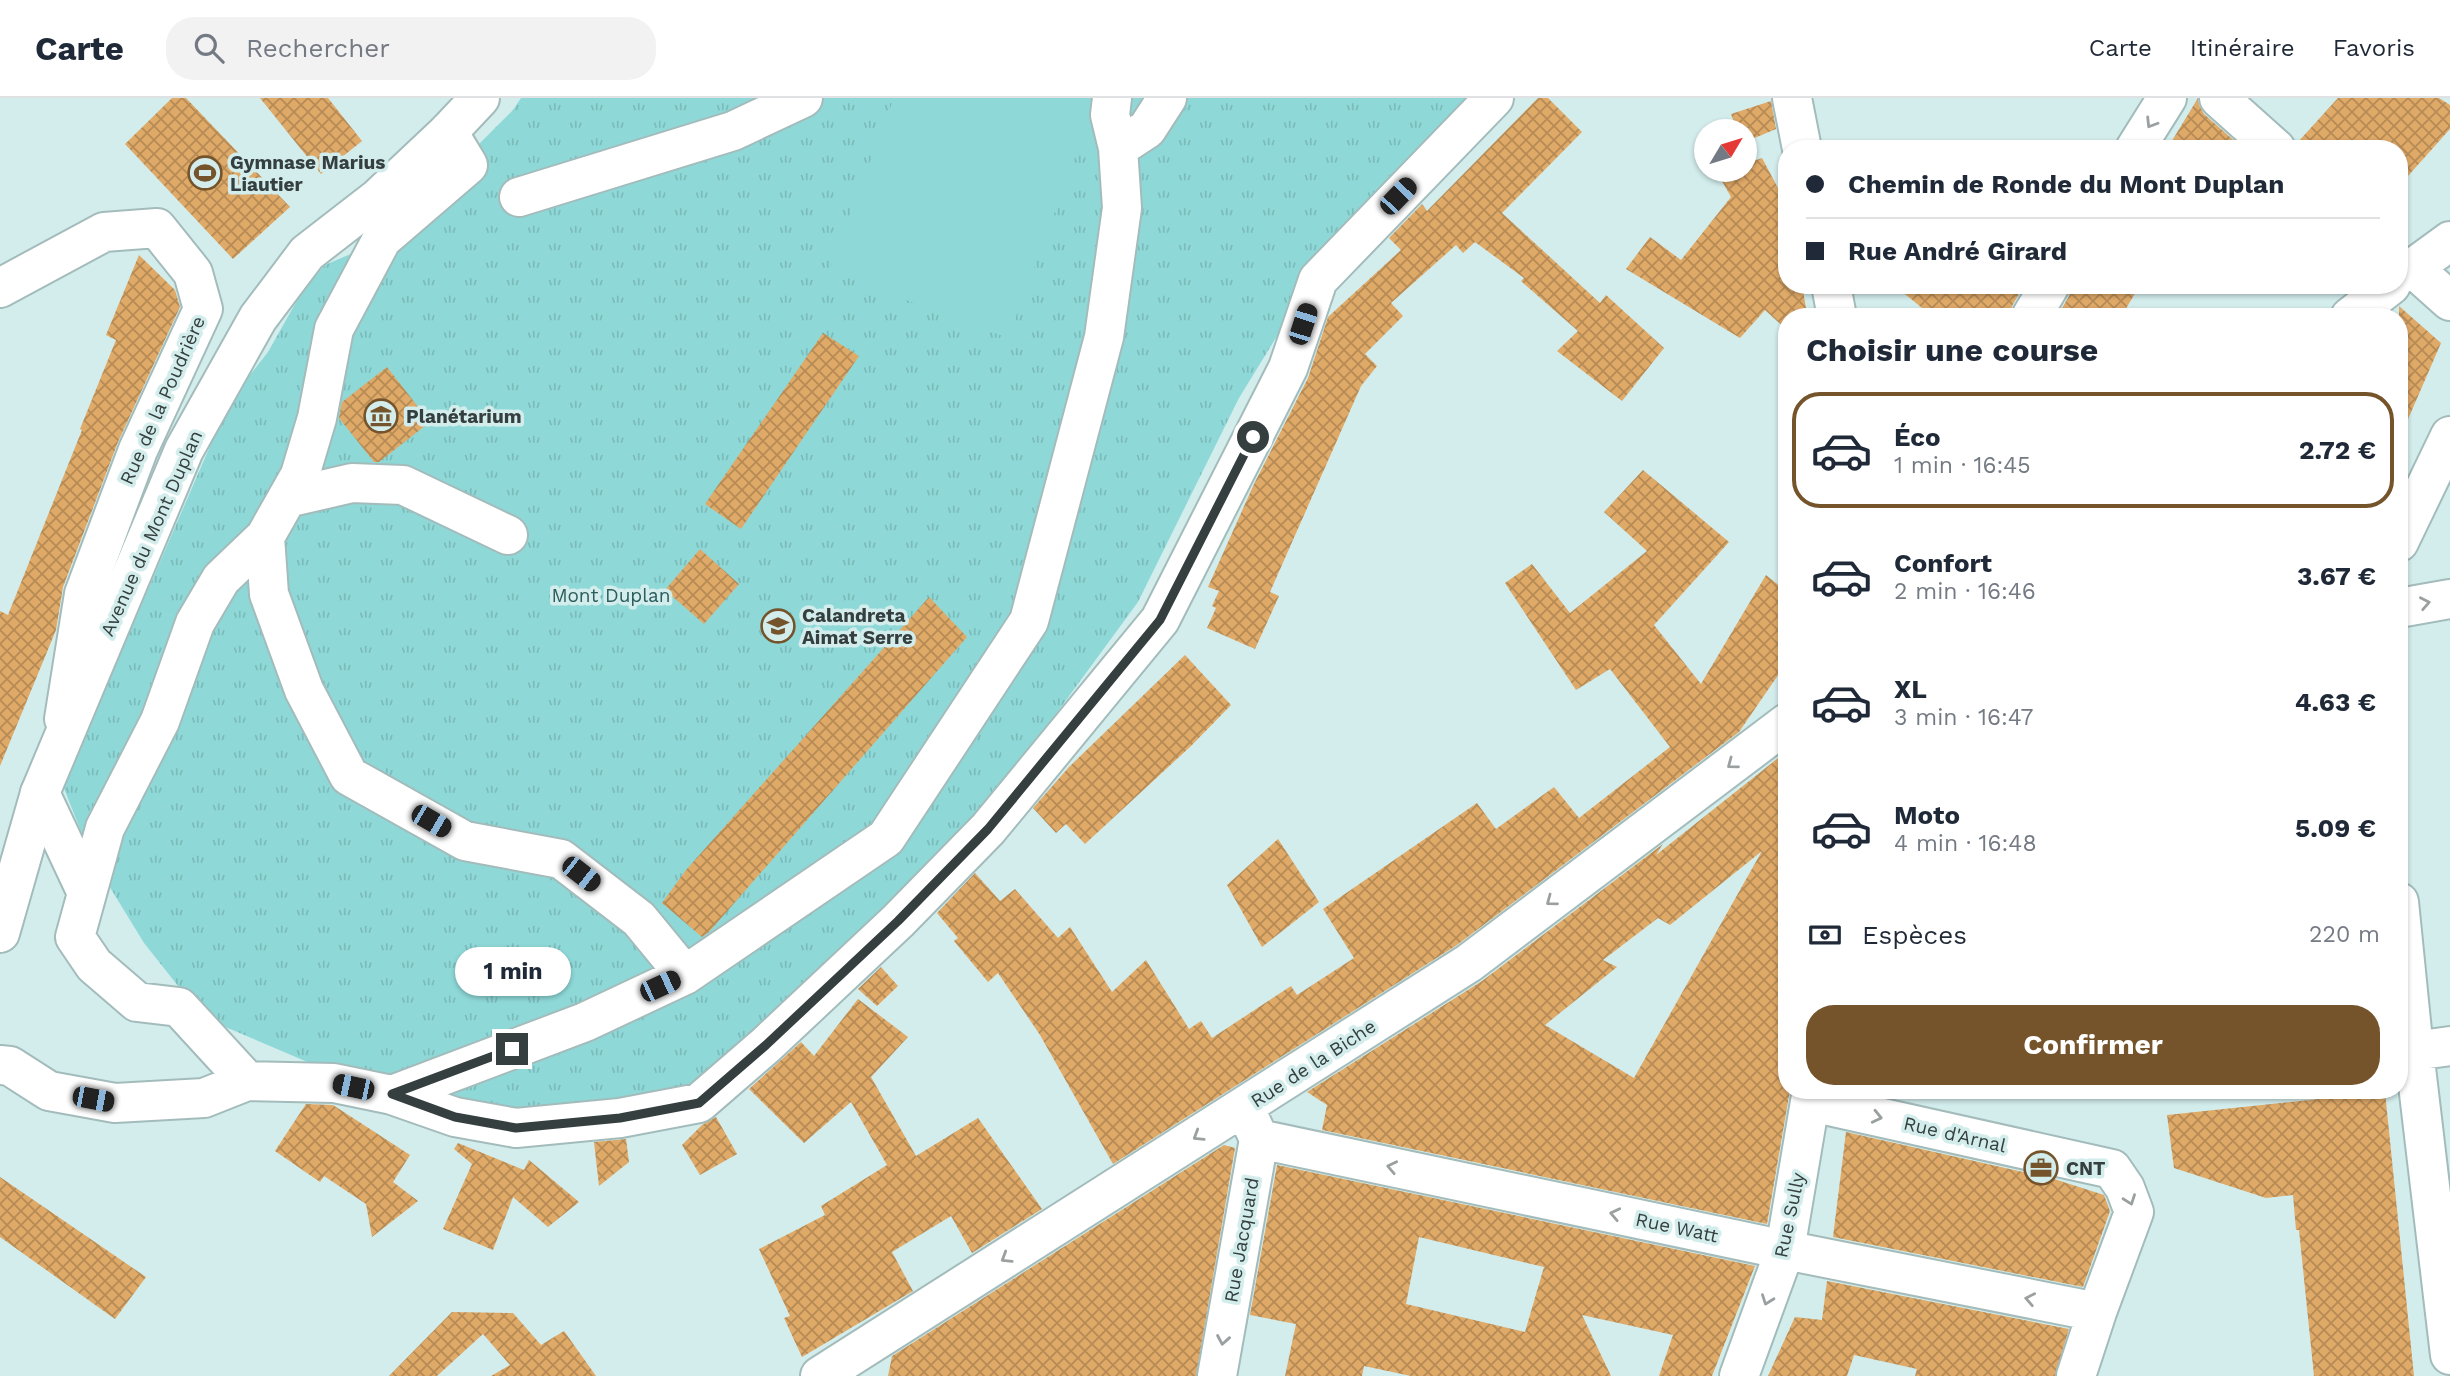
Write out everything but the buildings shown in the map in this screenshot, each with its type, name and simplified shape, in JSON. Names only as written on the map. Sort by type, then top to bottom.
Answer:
[{"type":"street","name":"Avenue du Mont Duplan","points":[[0,933],[40,793],[184,450],[258,318],[307,253],[378,198],[480,98]]},
{"type":"street","points":[[519,197],[733,131],[803,98]]},
{"type":"street","points":[[392,1094],[585,1021],[685,975],[886,838],[1028,621],[1104,337],[1122,208],[1118,148],[1110,115],[1112,98]]},
{"type":"street","points":[[1118,148],[1147,129],[1167,98]]},
{"type":"street","points":[[0,1065],[10,1066],[49,1091],[115,1103],[204,1098],[247,1081],[334,1083],[392,1094],[455,1117],[516,1128],[620,1118],[699,1103],[766,1045],[898,921],[988,829],[1160,620],[1288,368],[1318,280],[1494,98]]},
{"type":"street","points":[[1792,98],[1800,140]]},
{"type":"street","points":[[2141,140],[2167,98]]},
{"type":"street","points":[[2219,98],[2266,140]]},
{"type":"street","points":[[247,1081],[179,1007],[137,1002],[94,965],[75,937],[104,828],[160,721],[195,623],[221,579],[265,537],[300,475],[317,418],[334,329],[382,239],[467,165],[448,132]]},
{"type":"street","name":"Rue de la Poudrière","points":[[0,288],[104,232],[157,228],[193,273],[203,309],[138,450],[83,594],[59,748]]},
{"type":"street","points":[[2408,268],[2450,241]]},
{"type":"street","points":[[2408,277],[2450,301]]},
{"type":"street","points":[[2408,280],[2450,319]]},
{"type":"street","points":[[2360,308],[2377,294]]},
{"type":"street","points":[[2408,523],[2450,436]]},
{"type":"street","points":[[286,498],[352,483],[403,485],[509,535]]},
{"type":"street","points":[[265,537],[269,594],[304,690],[349,776],[465,841],[561,859],[639,919],[685,975]]},
{"type":"street","points":[[2408,606],[2450,599]]},
{"type":"street","name":"Rue de la Biche","points":[[820,1376],[1252,1123],[1778,730]]},
{"type":"street","points":[[40,793],[86,891]]},
{"type":"street","points":[[2408,962],[2421,1050],[2450,1355]]},
{"type":"street","name":"Rue Sully","points":[[1739,1376],[1785,1250],[1810,1099]]},
{"type":"street","name":"Rue d'Arnal","points":[[1823,1099],[2112,1169],[2125,1188],[2134,1212],[2096,1312]]},
{"type":"street","name":"Rue Watt","points":[[1252,1123],[1785,1250],[2096,1312]]},
{"type":"street","name":"Rue Jacquard","points":[[1217,1376],[1252,1123]]},
{"type":"street","points":[[2076,1376],[2096,1312]]},
{"type":"green space","name":"Mont Duplan","points":[[521,98],[1474,98],[1285,323],[1239,398],[1138,602],[990,804],[731,1063],[679,1090],[527,1115],[324,1069],[223,1026],[186,996],[144,943],[103,876],[84,839],[63,786],[230,400],[268,352],[304,288],[325,265],[383,240],[513,110]]},
{"type":"green space","points":[[894,98],[1097,98],[1008,338],[829,271]]},
{"type":"place","name":"Gymnase Marius Liautier","points":[[205,173]]},
{"type":"place","name":"Planétarium","points":[[381,416]]},
{"type":"place","name":"Calandreta Aimat Serre","points":[[778,626]]},
{"type":"place","name":"CNT","points":[[2041,1168]]},
{"type":"route","points":[[512,1049],[392,1094],[455,1117],[516,1128],[620,1118],[699,1103],[766,1045],[898,921],[988,829],[1160,620],[1253,437]]}]
